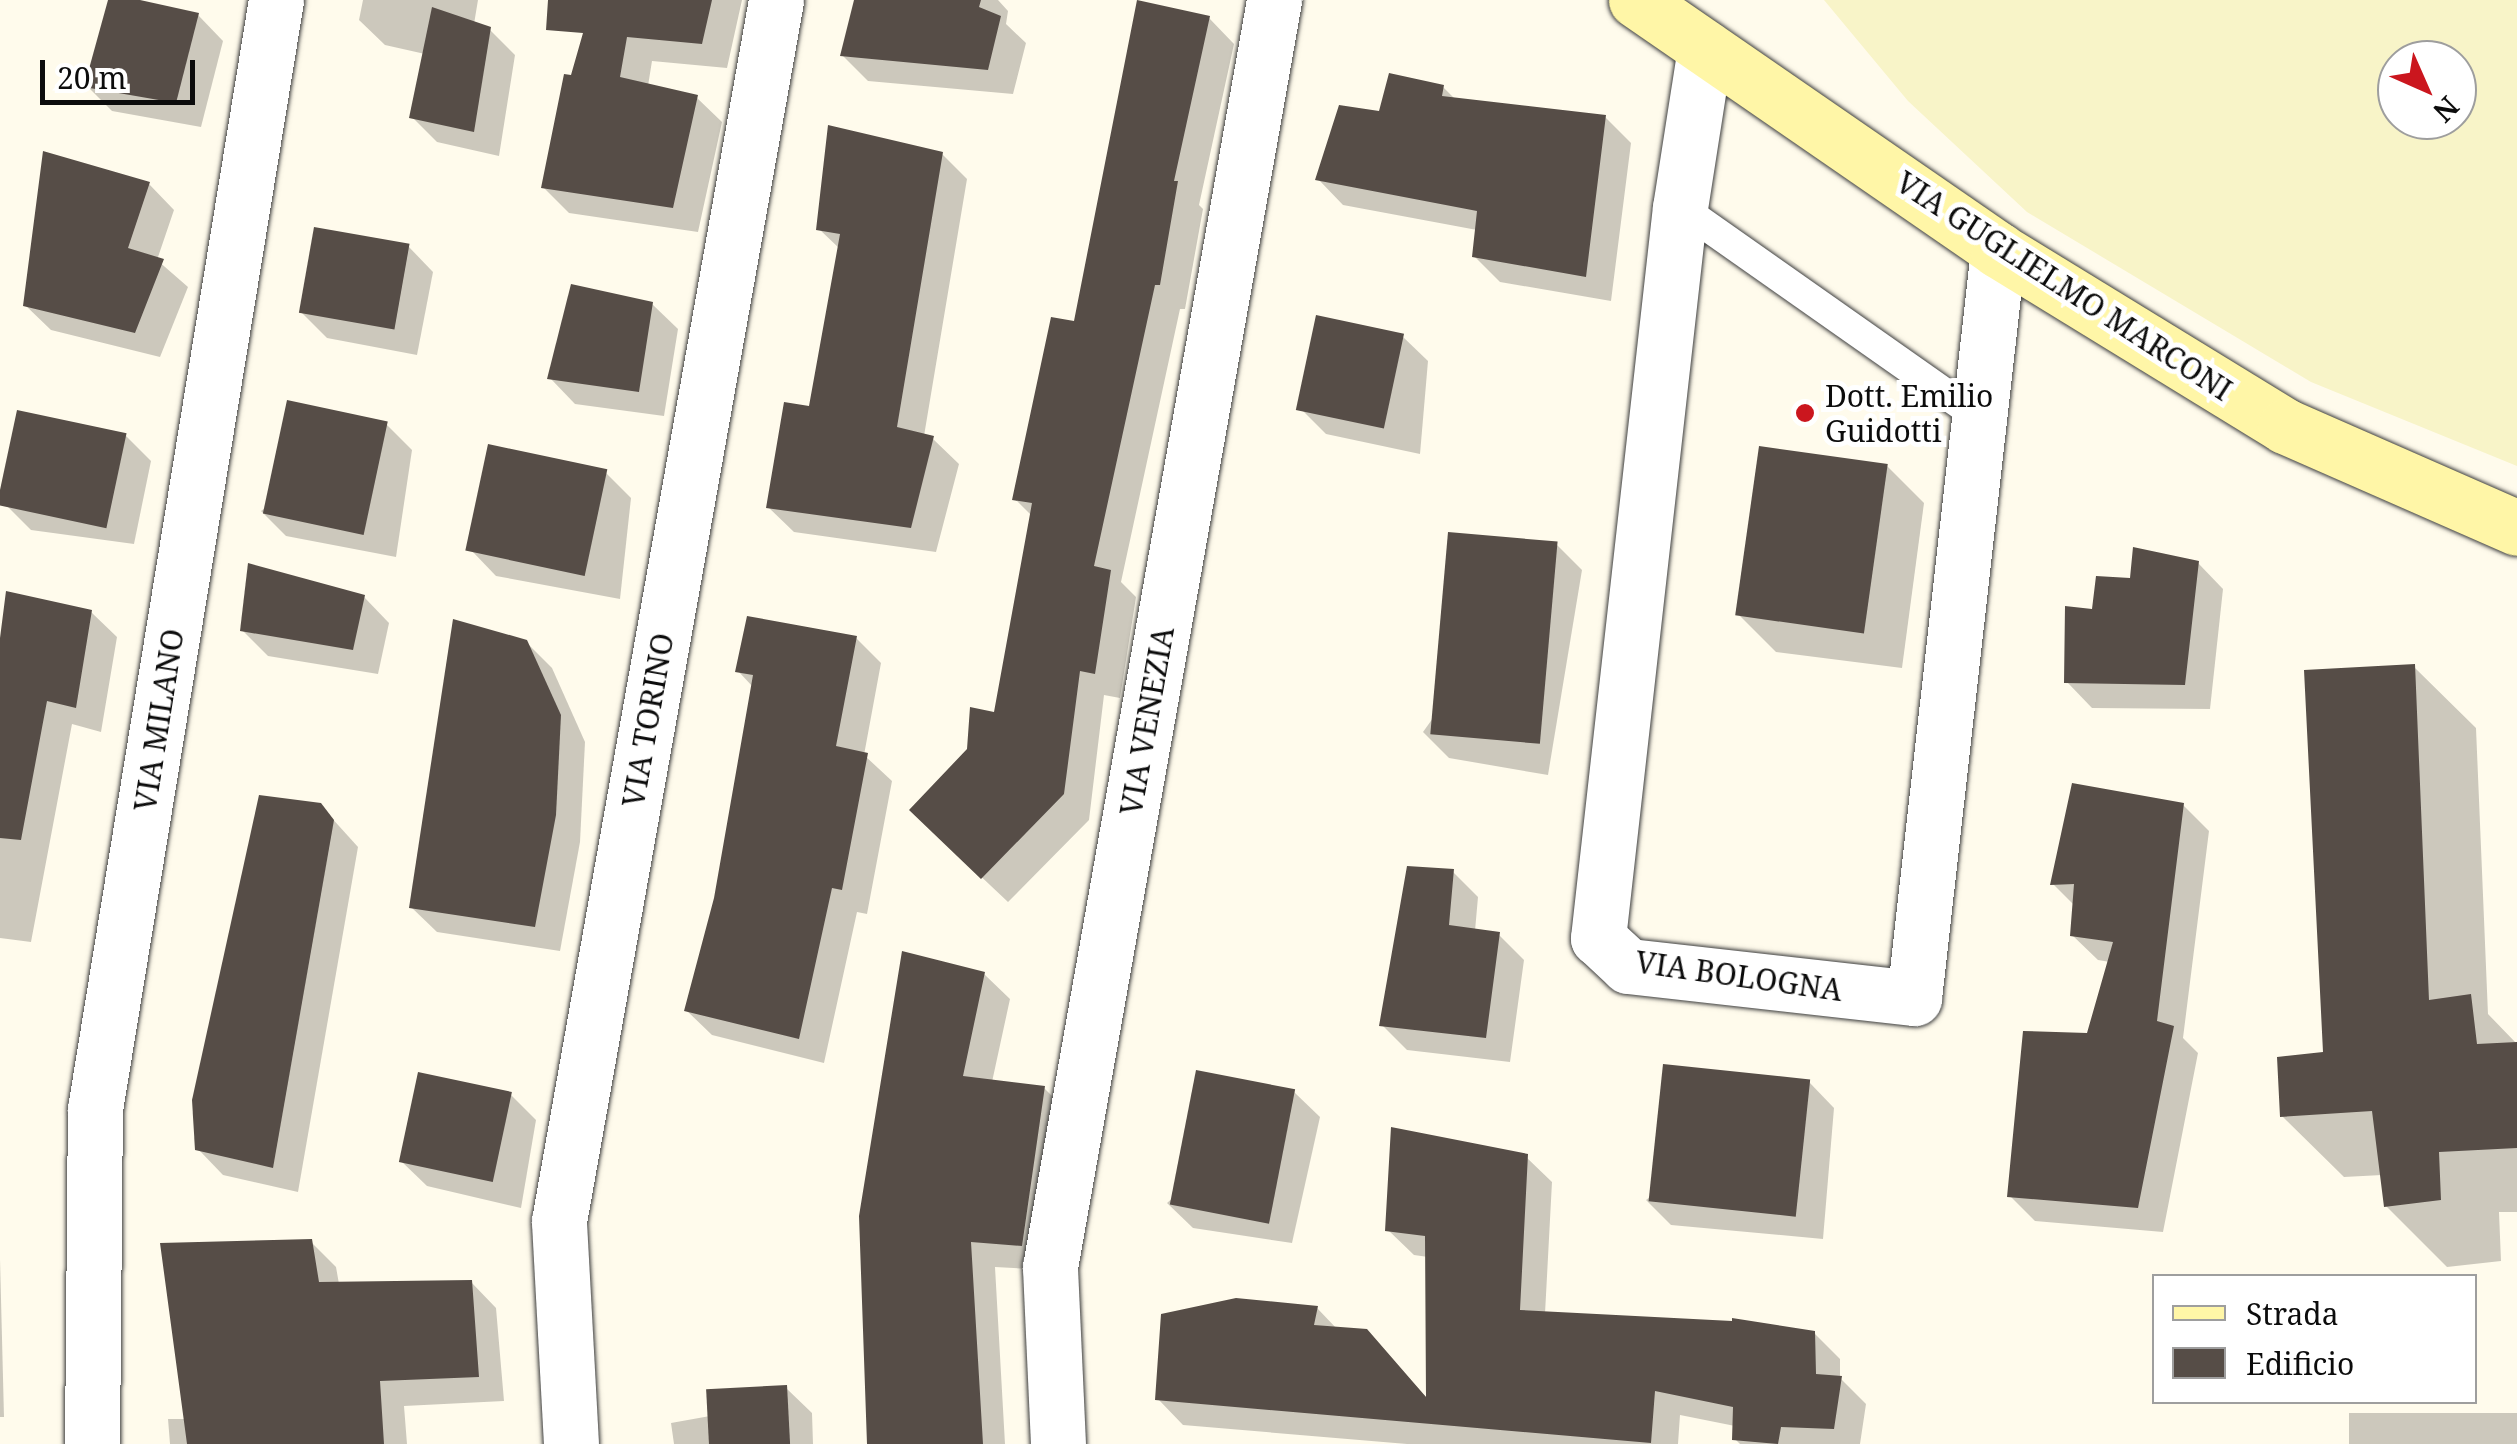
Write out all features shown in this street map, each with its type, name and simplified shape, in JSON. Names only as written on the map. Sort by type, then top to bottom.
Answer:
[{"type":"main road","name":"VIA GUGLIELMO MARCONI","points":[[1636,0],[1998,250],[2284,426],[2517,528]]},
{"type":"street","name":"VIA MILANO","points":[[92,1444],[95,1109],[276,0]]},
{"type":"street","name":"VIA TORINO","points":[[571,1444],[558,1221],[776,0]]},
{"type":"street","name":"VIA VENEZIA","points":[[1058,1444],[1050,1267],[1274,0]]},
{"type":"street","name":"VIA BOLOGNA","points":[[1705,48],[1680,207],[1598,938],[1628,966],[1914,998],[1998,250]]},
{"type":"lane","points":[[1680,207],[1980,418]]},
{"type":"shaded area","points":[[1824,0],[2517,0],[2517,466],[2311,382],[2027,212],[1908,101]]},
{"type":"building","points":[[108,0],[140,0],[199,13],[176,103],[84,87]]},
{"type":"building","points":[[548,0],[712,0],[702,44],[627,37],[620,77],[698,95],[673,208],[541,188],[564,74],[571,75],[583,33],[546,30]]},
{"type":"building","points":[[854,0],[981,0],[979,7],[1001,16],[988,70],[840,56]]},
{"type":"building","points":[[1137,0],[1210,16],[1174,181],[1178,181],[1160,285],[1155,285],[1094,566],[1111,570],[1095,674],[1080,671],[1064,794],[981,879],[909,810],[967,749],[970,707],[994,712],[1032,503],[1012,500],[1051,317],[1074,321]]},
{"type":"building","points":[[432,7],[491,27],[474,132],[409,118]]},
{"type":"building","points":[[1389,73],[1444,85],[1442,96],[1606,115],[1586,277],[1472,257],[1477,211],[1315,180],[1339,105],[1379,111]]},
{"type":"building","points":[[828,125],[943,152],[897,427],[934,436],[911,528],[766,508],[784,402],[809,406],[840,234],[816,230]]},
{"type":"building","points":[[43,151],[150,182],[128,248],[164,259],[135,333],[23,306]]},
{"type":"building","points":[[314,227],[410,244],[394,330],[299,313]]},
{"type":"building","points":[[571,284],[653,302],[639,392],[547,379]]},
{"type":"building","points":[[1316,315],[1404,334],[1384,429],[1296,410]]},
{"type":"building","points":[[287,400],[388,421],[364,535],[263,513]]},
{"type":"building","points":[[17,410],[127,433],[106,528],[0,506]]},
{"type":"building","points":[[488,444],[607,469],[585,576],[465,551]]},
{"type":"building","points":[[1759,446],[1888,464],[1864,633],[1735,615]]},
{"type":"building","points":[[1448,532],[1558,542],[1540,744],[1430,734]]},
{"type":"building","points":[[2133,547],[2199,561],[2185,685],[2064,683],[2065,606],[2092,609],[2096,576],[2130,578]]},
{"type":"building","points":[[248,563],[365,595],[353,650],[240,631]]},
{"type":"building","points":[[6,591],[92,610],[76,708],[47,701],[21,840],[0,838],[0,638]]},
{"type":"building","points":[[747,616],[857,636],[836,746],[868,753],[842,890],[832,888],[799,1039],[684,1011],[714,898],[753,675],[735,672]]},
{"type":"building","points":[[453,619],[527,640],[561,715],[556,815],[535,927],[409,908]]},
{"type":"building","points":[[2415,664],[2429,1000],[2471,994],[2477,1044],[2517,1042],[2517,1148],[2439,1152],[2441,1200],[2384,1207],[2372,1111],[2280,1117],[2277,1057],[2323,1052],[2304,670]]},
{"type":"building","points":[[2072,783],[2184,803],[2157,1021],[2174,1026],[2138,1208],[2007,1197],[2023,1031],[2087,1033],[2113,942],[2070,936],[2074,884],[2050,885]]},
{"type":"building","points":[[259,795],[321,803],[334,820],[273,1168],[195,1150],[192,1100]]},
{"type":"building","points":[[1407,866],[1454,869],[1449,925],[1500,932],[1486,1038],[1379,1026]]},
{"type":"building","points":[[902,951],[985,972],[963,1076],[1045,1086],[1022,1246],[971,1242],[983,1444],[867,1444],[859,1216]]},
{"type":"building","points":[[1663,1064],[1810,1079],[1796,1217],[1649,1201]]},
{"type":"building","points":[[1196,1070],[1295,1089],[1269,1224],[1170,1204]]},
{"type":"building","points":[[418,1072],[512,1092],[493,1182],[399,1162]]},
{"type":"building","points":[[1391,1127],[1528,1154],[1520,1310],[1732,1318],[1815,1331],[1816,1374],[1842,1376],[1834,1429],[1781,1427],[1778,1444],[1732,1440],[1733,1407],[1655,1391],[1651,1443],[1155,1400],[1161,1314],[1236,1298],[1318,1306],[1314,1325],[1367,1329],[1426,1397],[1425,1236],[1385,1231]]},
{"type":"building","points":[[312,1239],[319,1282],[472,1280],[479,1377],[380,1381],[384,1444],[187,1444],[160,1243]]},
{"type":"building","points":[[787,1385],[790,1444],[709,1444],[706,1389]]},
{"type":"place","name":"Dott. Emilio Guidotti","points":[[1805,413]]}]
